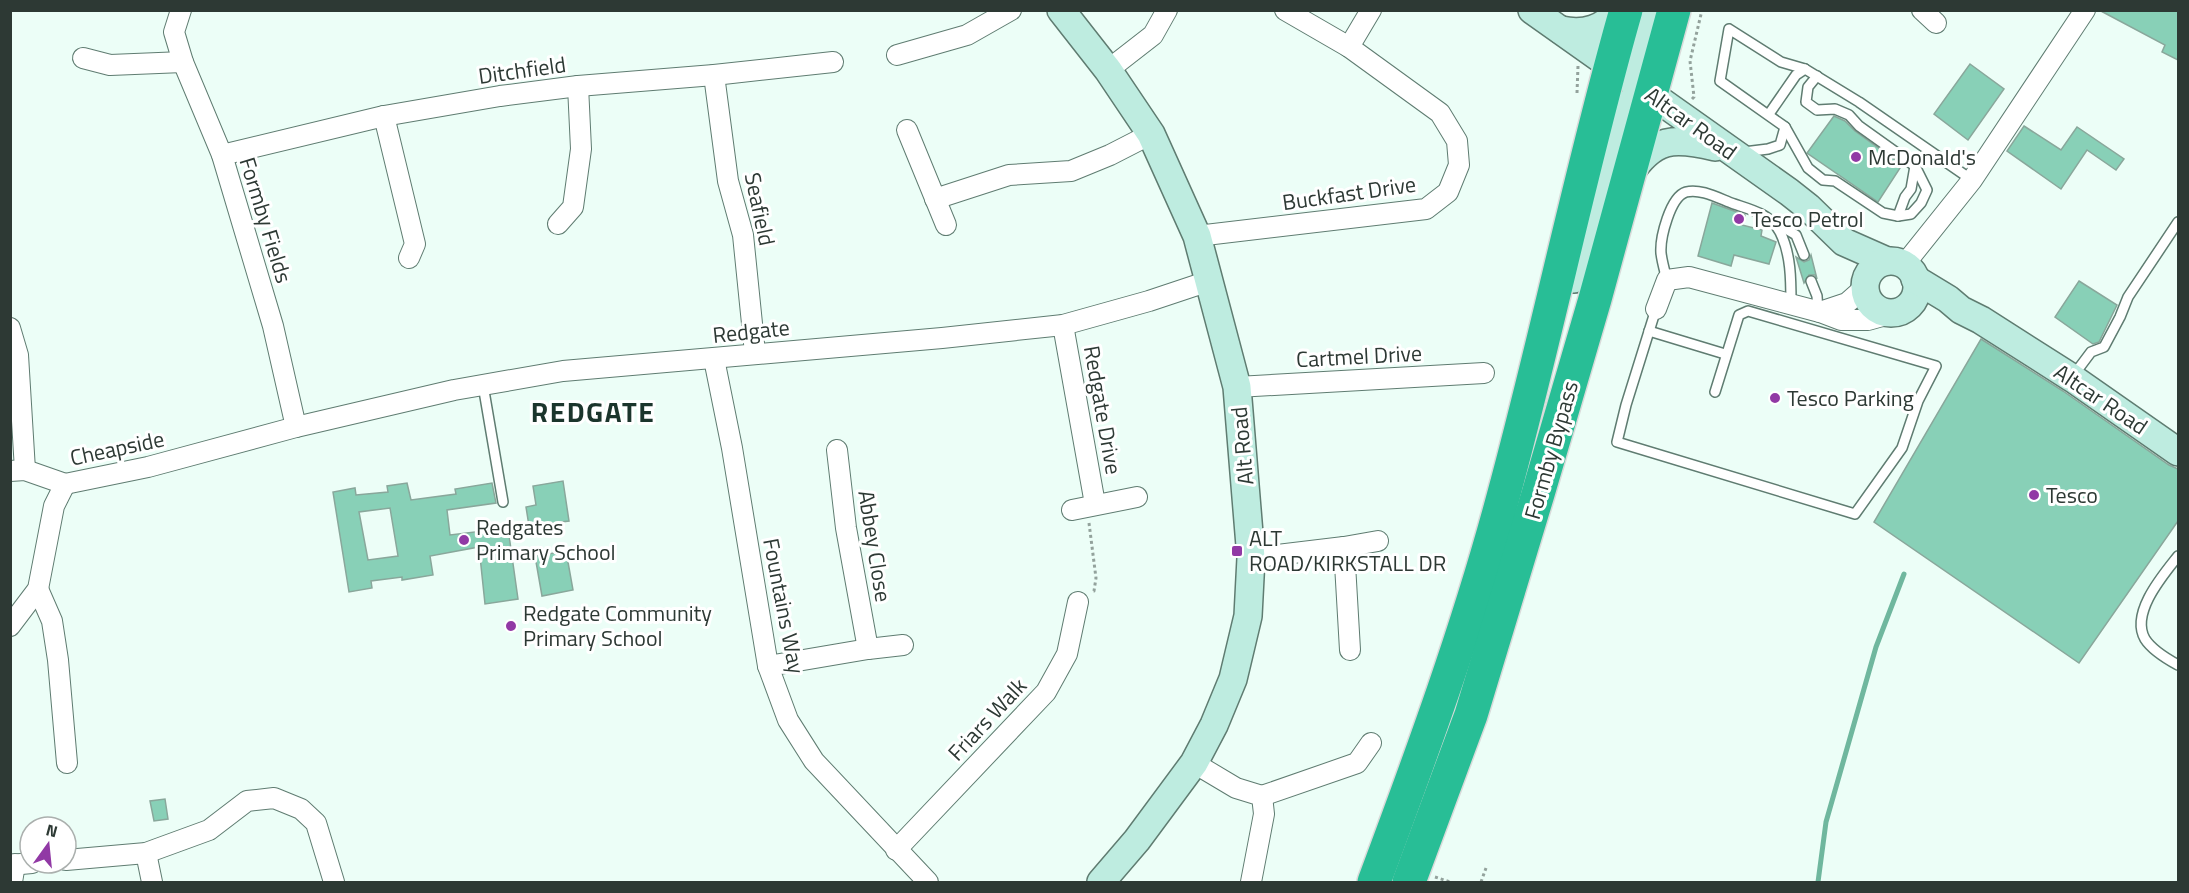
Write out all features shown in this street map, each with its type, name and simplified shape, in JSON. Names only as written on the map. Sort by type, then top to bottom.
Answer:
[{"type":"highway","name":"Formby Bypass","points":[[1374,882],[1433,720],[1502,500],[1626,10]]},
{"type":"highway","name":"Formby Bypass","points":[[1409,882],[1474,704],[1538,494],[1674,10]]},
{"type":"main road","name":"Alt Road","points":[[1061,10],[1108,70],[1151,134],[1197,236],[1237,387],[1251,558],[1248,616],[1233,680],[1214,725],[1194,763],[1137,840],[1101,882]]},
{"type":"main road","name":"Altcar Road","points":[[1532,10],[1808,207],[1844,242],[1902,268],[1961,310],[1981,320],[2072,378],[2178,452]]},
{"type":"main road","points":[[1561,30],[1582,32],[1595,29],[1605,24],[1620,10]]},
{"type":"main road","points":[[1611,65],[1616,66],[1627,62],[1641,48],[1653,10]]},
{"type":"main road","points":[[1533,384],[1562,322],[1620,120],[1628,106],[1638,96],[1651,94]]},
{"type":"main road","points":[[1629,175],[1648,153],[1670,141],[1687,141],[1732,152]]},
{"type":"main road","name":"Altcar Road","points":[[1844,242],[1847,255],[1865,285]]},
{"type":"main road","points":[[1873,268],[1902,268],[1917,286],[1913,301],[1898,312],[1885,313],[1870,304],[1865,285],[1873,268]]},
{"type":"main road","name":"Altcar Road","points":[[1898,312],[1961,310]]},
{"type":"street","name":"Formby Fields","points":[[181,10],[174,32],[183,62],[222,155],[273,326],[296,427]]},
{"type":"street","points":[[897,55],[967,35],[1011,10]]},
{"type":"street","points":[[1108,70],[1153,35],[1167,10]]},
{"type":"street","name":"Buckfast Drive","points":[[1197,236],[1426,209],[1448,192],[1459,165],[1457,141],[1440,113],[1349,46],[1285,10]]},
{"type":"street","points":[[1349,46],[1371,10]]},
{"type":"street","points":[[1902,268],[1972,180],[2085,10]]},
{"type":"street","points":[[83,58],[110,65],[183,62]]},
{"type":"street","name":"Ditchfield","points":[[222,155],[384,116],[500,96],[578,86],[833,62]]},
{"type":"street","name":"Seafield","points":[[714,75],[728,182],[743,235],[755,353]]},
{"type":"street","points":[[558,224],[579,213],[581,149],[578,86]]},
{"type":"street","points":[[384,116],[418,251]]},
{"type":"street","points":[[907,130],[946,225]]},
{"type":"street","points":[[935,199],[1009,175],[1071,171],[1110,155],[1151,134]]},
{"type":"street","points":[[1656,309],[1668,280],[1689,276],[1841,320],[1858,321],[1898,312]]},
{"type":"street","name":"Redgate","points":[[296,427],[483,385],[563,371],[714,359],[755,353],[942,338],[1063,325],[1149,301],[1209,281]]},
{"type":"street","points":[[1819,312],[1847,303],[1860,294],[1865,285]]},
{"type":"street","name":"Redgate Drive","points":[[1063,325],[1085,506],[1137,497]]},
{"type":"street","points":[[10,328],[18,355],[18,470],[65,484]]},
{"type":"street","name":"Fountains Way","points":[[714,359],[732,448],[768,666],[788,720],[814,761],[928,882]]},
{"type":"street","name":"Cartmel Drive","points":[[1237,387],[1484,373]]},
{"type":"street","name":"Cheapside","points":[[10,626],[38,589],[54,506],[65,484],[148,467],[296,427]]},
{"type":"street","name":"Abbey Close","points":[[837,450],[846,528],[868,649]]},
{"type":"street","points":[[1251,558],[1378,541]]},
{"type":"street","points":[[1344,547],[1350,650]]},
{"type":"street","points":[[38,589],[52,621],[58,660],[67,763]]},
{"type":"street","name":"Friars Walk","points":[[896,850],[1046,692],[1067,654],[1078,602]]},
{"type":"street","points":[[768,666],[903,645]]},
{"type":"street","points":[[1194,763],[1236,788],[1262,796],[1357,763],[1371,743]]},
{"type":"street","points":[[1251,882],[1264,814],[1262,796]]},
{"type":"street","points":[[78,859],[146,853],[209,830],[247,801],[274,798],[301,809],[316,823],[334,882]]},
{"type":"street","points":[[146,853],[152,882]]},
{"type":"lane","points":[[1796,75],[1781,62],[1729,29],[1720,81],[1785,127],[1808,168],[1823,180],[1835,181],[1883,213],[1898,216],[1911,214],[1921,203],[1927,190],[1915,166],[1859,126],[1849,115],[1835,109],[1817,110],[1806,102],[1808,87],[1817,76]]},
{"type":"lane","points":[[1781,62],[1805,69],[1817,76],[1859,102],[1972,180]]},
{"type":"lane","points":[[1769,114],[1796,75],[1805,69]]},
{"type":"lane","points":[[1732,152],[1768,149],[1780,145],[1785,127]]},
{"type":"lane","points":[[1898,216],[1905,197],[1911,189],[1915,166]]},
{"type":"lane","points":[[1668,280],[1661,254],[1662,240],[1673,201],[1684,192],[1699,192],[1754,210],[1770,218],[1796,236],[1804,255]]},
{"type":"lane","points":[[1770,218],[1785,246],[1791,277],[1791,305]]},
{"type":"lane","points":[[2072,378],[2091,352],[2104,347],[2128,297],[2178,222]]},
{"type":"lane","points":[[1811,280],[1817,296],[1819,312]]},
{"type":"lane","points":[[1656,309],[1617,442],[1855,514],[1902,448],[1918,401],[1936,366],[1748,311],[1738,315],[1715,392]]},
{"type":"lane","points":[[1649,331],[1725,354]]},
{"type":"lane","points":[[483,385],[503,501]]},
{"type":"lane","points":[[2178,556],[2152,592],[2144,609],[2142,621],[2145,639],[2167,659],[2178,665]]},
{"type":"path","points":[[1689,103],[1694,97],[1690,60],[1702,10]]},
{"type":"path","points":[[1078,602],[1078,591],[1094,591],[1096,578],[1085,506]]},
{"type":"path","points":[[1481,882],[1486,868]]},
{"type":"building","points":[[2099,10],[2178,10],[2178,60],[2162,52],[2165,45]]},
{"type":"building","points":[[1970,64],[2004,89],[1968,140],[1934,114]]},
{"type":"building","name":"McDonald's","points":[[1834,116],[1845,121],[1855,131],[1902,165],[1878,202],[1807,153]]},
{"type":"building","points":[[2024,126],[2061,150],[2077,127],[2124,159],[2116,170],[2087,150],[2061,189],[2007,151]]},
{"type":"building","points":[[1712,203],[1745,215],[1742,225],[1762,230],[1761,236],[1776,242],[1769,264],[1734,255],[1731,266],[1698,256]]},
{"type":"building","points":[[1811,255],[1817,279],[1815,275],[1809,275],[1804,283],[1796,257],[1804,262],[1809,260]]},
{"type":"building","points":[[2079,281],[2117,305],[2099,342],[2093,344],[2055,317]]},
{"type":"building","name":"Tesco","points":[[1981,339],[2178,469],[2178,521],[2079,663],[1874,522]]},
{"type":"building","points":[[563,481],[569,521],[529,526],[526,507],[536,505],[533,486]]},
{"type":"building","name":"Redgates Primary School","points":[[407,483],[411,500],[456,494],[455,489],[492,483],[496,503],[447,510],[450,535],[508,528],[518,599],[485,604],[479,547],[430,556],[433,575],[402,580],[402,577],[371,581],[372,588],[349,592],[333,492],[355,488],[356,495],[388,492],[387,486]],"holes":[[[390,508],[398,556],[368,560],[359,512]]]},
{"type":"building","points":[[566,551],[573,590],[542,596],[535,556]]},
{"type":"building","points":[[165,799],[168,819],[154,821],[150,801]]},
{"type":"waterway","points":[[1818,882],[1826,822],[1876,647],[1904,574]]},
{"type":"place","name":"McDonald's","points":[[1856,157]]},
{"type":"place","name":"Tesco Petrol","points":[[1739,219]]},
{"type":"place","name":"Tesco Parking","points":[[1775,398]]},
{"type":"place","name":"Tesco","points":[[2034,495]]},
{"type":"place","name":"Redgates Primary School","points":[[464,540]]},
{"type":"place","name":"ALT ROAD/KIRKSTALL DR","points":[[1237,551]]},
{"type":"place","name":"Redgate Community Primary School","points":[[511,626]]},
{"type":"district","name":"REDGATE","points":[[593,411]]}]
